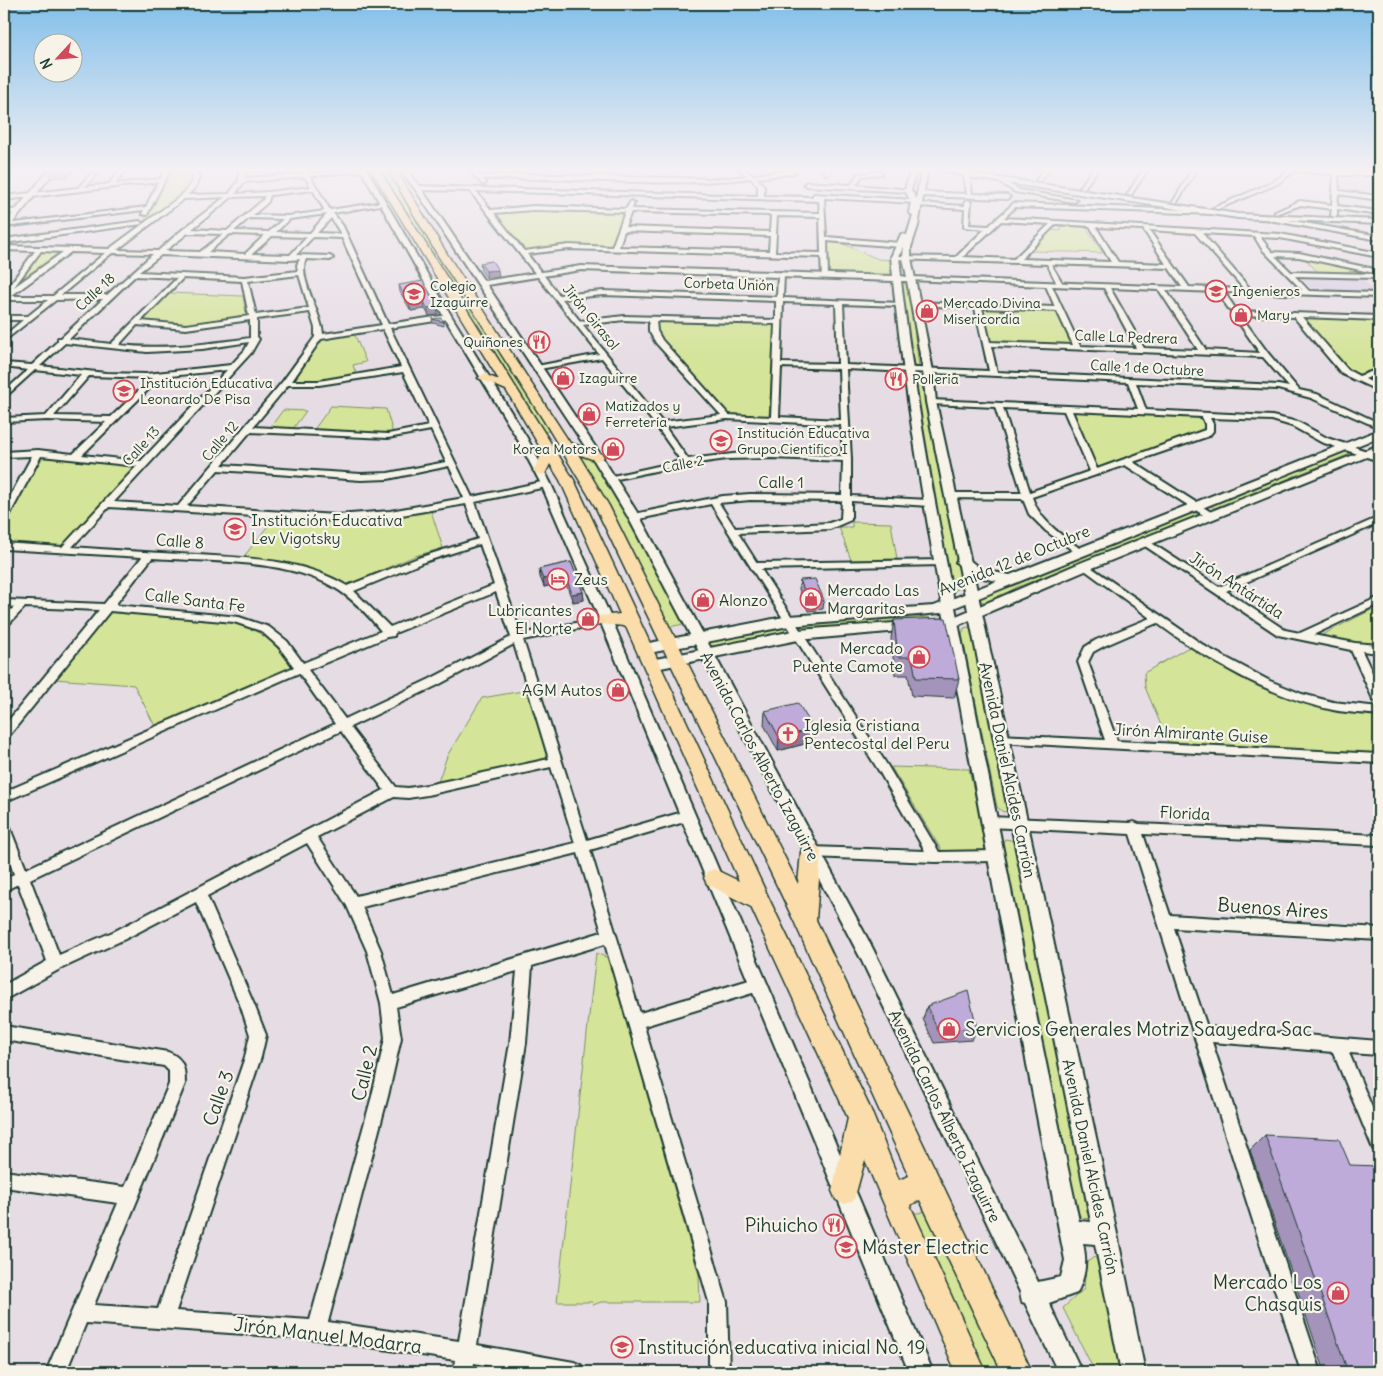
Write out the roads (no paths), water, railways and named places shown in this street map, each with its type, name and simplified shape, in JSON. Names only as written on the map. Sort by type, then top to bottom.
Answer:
[{"type":"main road","points":[[413,232],[540,435],[548,436],[559,443],[597,457]]},
{"type":"main road","name":"Avenida Carlos Alberto Izaguirre","points":[[429,232],[533,393],[559,443],[602,506],[806,921],[924,1179],[1017,1372]]},
{"type":"main road","points":[[429,259],[434,256],[443,256]]},
{"type":"main road","points":[[484,378],[510,388]]},
{"type":"main road","points":[[533,393],[544,380]]},
{"type":"main road","name":"Avenida 12 de Octubre","points":[[648,657],[673,651],[697,637],[789,621],[926,612],[949,606],[1012,578],[1379,433]]},
{"type":"main road","name":"Avenida Carlos Alberto Izaguirre","points":[[559,443],[567,480],[580,510],[759,901],[861,1117],[891,1193],[971,1372]]},
{"type":"main road","points":[[543,478],[559,443]]},
{"type":"main road","name":"Avenida 12 de Octubre","points":[[673,651],[705,653],[798,635],[951,623],[976,614],[1017,594],[1085,566],[1379,448]]},
{"type":"main road","points":[[580,510],[587,505],[602,506]]},
{"type":"main road","points":[[963,562],[978,573],[994,578],[1012,578]]},
{"type":"main road","points":[[605,620],[619,619],[632,622]]},
{"type":"main road","points":[[806,921],[810,852]]},
{"type":"main road","points":[[714,878],[759,901]]},
{"type":"main road","points":[[845,1191],[861,1117]]},
{"type":"main road","points":[[891,1193],[906,1194],[917,1189],[924,1179]]},
{"type":"street","points":[[4,241],[89,232]]},
{"type":"street","points":[[4,339],[133,232]]},
{"type":"street","name":"Calle 18","points":[[5,392],[157,252],[182,232]]},
{"type":"street","points":[[202,254],[227,232]]},
{"type":"street","points":[[232,232],[344,236]]},
{"type":"street","points":[[290,258],[315,232]]},
{"type":"street","points":[[342,232],[404,369],[435,427],[468,499],[517,638],[636,1021],[718,1302],[719,1372]]},
{"type":"street","points":[[400,232],[543,478],[759,984],[921,1372]]},
{"type":"street","name":"Avenida Carlos Alberto Izaguirre","points":[[447,232],[597,457],[634,517],[810,852],[866,952],[1030,1294],[1070,1372]]},
{"type":"street","name":"Jirón Girasol","points":[[506,232],[660,425],[686,462]]},
{"type":"street","points":[[615,248],[621,232]]},
{"type":"street","points":[[718,232],[772,234],[772,253]]},
{"type":"street","points":[[824,232],[826,276]]},
{"type":"street","name":"Avenida Daniel Alcides Carrión","points":[[906,232],[895,257],[907,370],[929,503],[942,562],[951,623],[1076,1260],[1074,1275],[1069,1285],[1051,1292],[1030,1294]]},
{"type":"street","name":"Avenida Daniel Alcides Carrión","points":[[910,232],[907,258],[928,370],[931,402],[963,562],[976,614],[1000,739],[1020,824],[1106,1234],[1133,1372]]},
{"type":"street","points":[[958,259],[985,232]]},
{"type":"street","points":[[1016,261],[1045,232]]},
{"type":"street","points":[[1096,232],[1116,264]]},
{"type":"street","points":[[1148,232],[1186,288]]},
{"type":"street","points":[[1195,232],[1253,291]]},
{"type":"street","points":[[1233,232],[1280,236],[1379,256]]},
{"type":"street","points":[[1351,232],[1379,238]]},
{"type":"street","points":[[246,256],[271,234]]},
{"type":"street","points":[[1256,234],[1270,254],[1307,292]]},
{"type":"street","points":[[824,239],[901,245]]},
{"type":"street","points":[[523,253],[569,247],[825,255]]},
{"type":"street","points":[[4,248],[330,258]]},
{"type":"street","points":[[4,298],[40,248]]},
{"type":"street","points":[[4,298],[71,249]]},
{"type":"street","points":[[1270,254],[1299,255],[1379,272]]},
{"type":"street","points":[[895,257],[1172,266]]},
{"type":"street","points":[[304,258],[300,265],[301,273],[314,309],[319,328],[319,337],[448,317]]},
{"type":"street","points":[[1048,262],[1060,284]]},
{"type":"street","points":[[480,284],[581,268],[1379,295]]},
{"type":"street","points":[[133,274],[244,279],[301,273]]},
{"type":"street","points":[[775,419],[781,274]]},
{"type":"street","points":[[1289,274],[1379,276]]},
{"type":"street","points":[[112,346],[182,276]]},
{"type":"street","points":[[61,340],[170,350],[255,339],[256,327],[244,279]]},
{"type":"street","points":[[1048,284],[1077,347]]},
{"type":"street","points":[[1106,286],[1141,350]]},
{"type":"street","points":[[1161,288],[1204,353]]},
{"type":"street","points":[[1219,290],[1265,355],[1295,390]]},
{"type":"street","name":"Corbeta Unión","points":[[559,297],[603,293],[781,298],[899,304]]},
{"type":"street","points":[[4,298],[108,297]]},
{"type":"street","points":[[731,531],[830,526],[846,520],[846,459],[839,301]]},
{"type":"street","points":[[915,303],[1060,309]]},
{"type":"street","points":[[978,306],[993,374]]},
{"type":"street","points":[[135,324],[186,327],[314,309]]},
{"type":"street","points":[[1236,313],[1379,318]]},
{"type":"street","points":[[1296,315],[1338,366],[1357,379],[1379,390]]},
{"type":"street","points":[[4,318],[29,318]]},
{"type":"street","points":[[579,322],[624,318],[652,318],[780,322]]},
{"type":"street","points":[[652,318],[653,332],[659,341],[727,417]]},
{"type":"street","name":"Calle 12","points":[[181,508],[286,383],[319,337]]},
{"type":"street","name":"Calle 13","points":[[64,550],[231,367],[248,351],[255,339]]},
{"type":"street","name":"Calle La Pedrera","points":[[986,344],[1265,355]]},
{"type":"street","points":[[537,368],[605,355]]},
{"type":"street","name":"Calle 1 de Octubre","points":[[778,364],[1262,386],[1295,390],[1314,396],[1379,426]]},
{"type":"street","points":[[4,365],[87,373],[158,376],[231,367]]},
{"type":"street","points":[[286,383],[319,383],[404,369]]},
{"type":"street","points":[[1357,379],[1379,371]]},
{"type":"street","points":[[48,418],[87,373]]},
{"type":"street","points":[[76,456],[158,376]]},
{"type":"street","points":[[1131,380],[1143,411]]},
{"type":"street","points":[[931,402],[1204,414],[1284,420],[1324,440],[1379,458]]},
{"type":"street","points":[[998,404],[1032,512],[1039,520],[1079,552]]},
{"type":"street","points":[[1066,407],[1095,473]]},
{"type":"street","points":[[950,496],[1027,496],[1206,434],[1209,424],[1204,414]]},
{"type":"street","points":[[660,425],[727,417],[843,423]]},
{"type":"street","points":[[4,420],[48,418],[113,420]]},
{"type":"street","points":[[246,429],[388,436],[435,427]]},
{"type":"street","points":[[4,454],[38,453],[144,464]]},
{"type":"street","points":[[4,516],[38,453]]},
{"type":"street","name":"Calle 2","points":[[611,479],[686,462],[755,455],[846,459]]},
{"type":"street","points":[[1127,462],[1211,516]]},
{"type":"street","points":[[215,467],[361,477],[388,476],[452,463]]},
{"type":"street","points":[[107,504],[337,518],[410,512],[468,499],[543,478]]},
{"type":"street","name":"Calle 1","points":[[634,517],[712,501],[750,497],[847,498],[929,503]]},
{"type":"street","points":[[712,501],[883,768],[935,857]]},
{"type":"street","points":[[1218,591],[1379,520]]},
{"type":"street","points":[[347,590],[421,560],[483,540]]},
{"type":"street","name":"Jirón Antártida","points":[[1144,542],[1270,626],[1300,638],[1379,649]]},
{"type":"street","name":"Calle 8","points":[[4,546],[246,561],[295,568],[324,578],[347,590],[365,605],[390,634]]},
{"type":"street","points":[[4,734],[150,554]]},
{"type":"street","points":[[754,566],[942,562]]},
{"type":"street","points":[[1085,566],[1158,619],[1234,669],[1276,687],[1333,706],[1379,711]]},
{"type":"street","points":[[4,797],[301,668],[390,634],[498,587]]},
{"type":"street","points":[[1300,638],[1379,600]]},
{"type":"street","name":"Calle Santa Fe","points":[[4,602],[106,607],[235,619],[252,624],[273,635],[283,644],[392,792]]},
{"type":"street","points":[[4,624],[22,604]]},
{"type":"street","points":[[1112,744],[1082,662],[1089,650],[1100,643],[1158,619]]},
{"type":"street","points":[[4,885],[434,682],[517,638],[605,620]]},
{"type":"street","points":[[1354,647],[1379,699]]},
{"type":"street","name":"Jirón Almirante Guise","points":[[1000,739],[1379,759]]},
{"type":"street","points":[[4,993],[55,964],[120,934],[392,792],[408,793],[427,790],[554,762]]},
{"type":"street","points":[[353,903],[581,847],[686,816]]},
{"type":"street","name":"Florida","points":[[989,822],[1134,827],[1379,840]]},
{"type":"street","points":[[1134,827],[1311,1372]]},
{"type":"street","points":[[4,828],[55,964]]},
{"type":"street","name":"Calle 2","points":[[309,836],[353,903],[374,952],[388,1003],[393,1038],[317,1330]]},
{"type":"street","points":[[810,852],[935,857],[996,856]]},
{"type":"street","name":"Calle 3","points":[[164,1319],[253,1056],[258,1035],[248,1007],[199,893]]},
{"type":"street","name":"Buenos Aires","points":[[1164,921],[1379,934]]},
{"type":"street","points":[[388,1003],[610,936]]},
{"type":"street","points":[[463,1372],[518,1043],[525,961]]},
{"type":"street","points":[[636,1021],[759,984]]},
{"type":"street","points":[[4,1033],[168,1059],[177,1068],[177,1084],[56,1372]]},
{"type":"street","points":[[1201,1034],[1379,1048]]},
{"type":"street","points":[[1338,1045],[1379,1143]]},
{"type":"street","points":[[4,1179],[131,1196]]},
{"type":"street","points":[[1071,1231],[1106,1234]]},
{"type":"street","name":"Jirón Manuel Modarra","points":[[80,1313],[317,1330],[466,1352],[574,1372]]},
{"type":"place","name":"Ingenieros","points":[[1216,291]]},
{"type":"place","name":"Colegio Izaguirre","points":[[414,294]]},
{"type":"place","name":"Mercado Divina Misericordia","points":[[927,311]]},
{"type":"place","name":"Mary","points":[[1241,315]]},
{"type":"place","name":"Quiñones","points":[[539,342]]},
{"type":"place","name":"Izaguirre","points":[[563,378]]},
{"type":"place","name":"Pollería","points":[[896,379]]},
{"type":"place","name":"Institución Educativa Leonardo De Pisa","points":[[124,391]]},
{"type":"place","name":"Matizados y Ferretería","points":[[589,414]]},
{"type":"place","name":"Institución Educativa Grupo Cientifico I","points":[[721,441]]},
{"type":"place","name":"Korea Motors","points":[[613,449]]},
{"type":"place","name":"Institución Educativa Lev Vigotsky","points":[[235,529]]},
{"type":"place","name":"Zeus","points":[[558,579]]},
{"type":"place","name":"Mercado Las Margaritas","points":[[811,599]]},
{"type":"place","name":"Alonzo","points":[[703,600]]},
{"type":"place","name":"Lubricantes El Norte","points":[[588,619]]},
{"type":"place","name":"Mercado Puente Camote","points":[[919,657]]},
{"type":"place","name":"AGM Autos","points":[[618,690]]},
{"type":"place","name":"Iglesia Cristiana Pentecostal del Peru","points":[[788,734]]},
{"type":"place","name":"Servicios Generales Motriz Saayedra Sac","points":[[949,1029]]},
{"type":"place","name":"Pihuicho","points":[[834,1225]]},
{"type":"place","name":"Máster Electric","points":[[846,1247]]},
{"type":"place","name":"Mercado Los Chasquis","points":[[1338,1293]]},
{"type":"place","name":"Institución educativa inicial No. 19","points":[[622,1347]]}]
